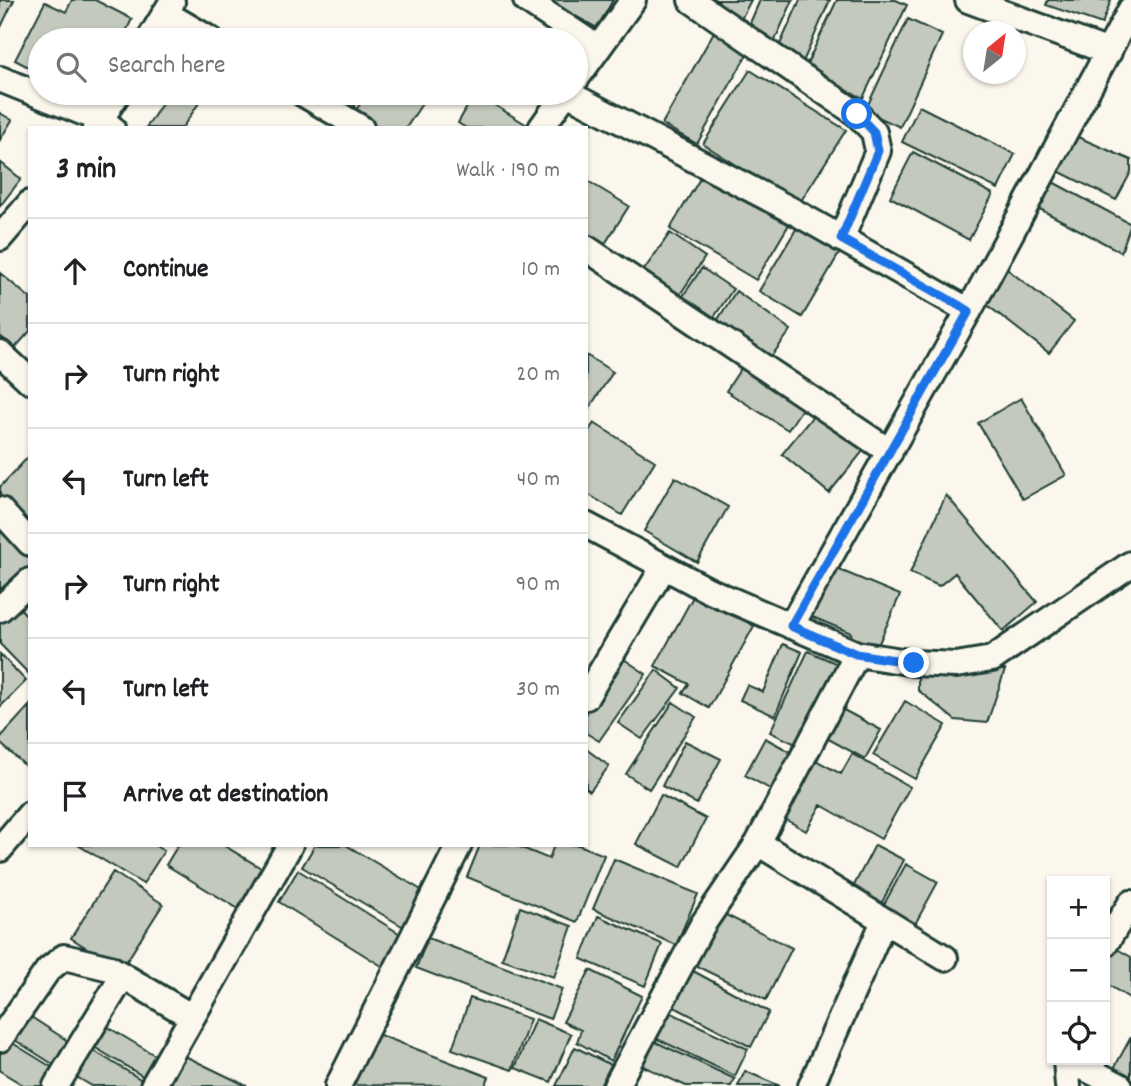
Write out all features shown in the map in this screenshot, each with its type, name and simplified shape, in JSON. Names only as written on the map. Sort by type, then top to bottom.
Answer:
[{"type":"street","points":[[526,0],[568,28]]},
{"type":"street","points":[[588,62],[632,0]]},
{"type":"street","points":[[691,0],[857,114],[874,132],[878,151],[841,239]]},
{"type":"street","points":[[968,0],[1109,52]]},
{"type":"street","points":[[156,28],[169,7],[196,28]]},
{"type":"street","points":[[791,626],[969,311],[1131,9]]},
{"type":"street","points":[[588,41],[598,48]]},
{"type":"street","points":[[0,79],[28,92]]},
{"type":"street","points":[[588,104],[841,239],[969,311]]},
{"type":"street","points":[[58,105],[103,125],[112,105]]},
{"type":"street","points":[[322,105],[358,126]]},
{"type":"street","points":[[542,126],[558,105]]},
{"type":"street","points":[[0,238],[28,205]]},
{"type":"street","points":[[588,249],[890,452]]},
{"type":"street","points":[[0,353],[28,379]]},
{"type":"street","points":[[0,510],[28,541]]},
{"type":"street","points":[[590,537],[856,654],[946,665],[992,659],[1131,564]]},
{"type":"street","points":[[588,694],[663,568]]},
{"type":"street","points":[[0,609],[28,583]]},
{"type":"street","points":[[616,1086],[703,924],[758,843],[856,654]]},
{"type":"street","points":[[0,849],[28,816]]},
{"type":"street","points":[[758,843],[945,958]]},
{"type":"street","points":[[153,1086],[289,847]]},
{"type":"street","points":[[338,1086],[458,847]]},
{"type":"street","points":[[1108,939],[1131,903]]},
{"type":"street","points":[[811,1086],[884,921]]},
{"type":"street","points":[[0,1039],[48,970],[64,957],[85,960],[123,976],[192,1017]]},
{"type":"street","points":[[56,1086],[123,976]]},
{"type":"street","points":[[1067,1065],[1068,1086]]},
{"type":"street","points":[[1077,1065],[1120,1086]]},
{"type":"building","points":[[0,0],[14,0],[0,29]]},
{"type":"building","points":[[72,0],[95,0],[132,19],[128,28],[32,28],[45,2],[66,12]]},
{"type":"building","points":[[546,0],[613,0],[597,28]]},
{"type":"building","points":[[706,0],[751,0],[741,19]]},
{"type":"building","points":[[760,0],[793,0],[774,42],[747,30]]},
{"type":"building","points":[[800,0],[830,0],[803,62],[777,51]]},
{"type":"building","points":[[837,0],[896,0],[907,5],[863,98],[804,70]]},
{"type":"building","points":[[1048,0],[1111,0],[1102,24],[1046,5]]},
{"type":"building","points":[[908,19],[942,35],[900,127],[865,111]]},
{"type":"building","points":[[715,30],[750,49],[697,144],[662,124]]},
{"type":"building","points":[[28,35],[28,67],[15,60]]},
{"type":"building","points":[[750,70],[846,130],[799,204],[703,144]]},
{"type":"building","points":[[161,105],[198,105],[183,126],[147,126]]},
{"type":"building","points":[[342,105],[355,105],[351,111]]},
{"type":"building","points":[[359,105],[421,105],[407,126],[371,126],[353,114]]},
{"type":"building","points":[[468,105],[495,105],[529,126],[463,126],[458,123]]},
{"type":"building","points":[[919,106],[1015,154],[998,189],[902,142]]},
{"type":"building","points":[[0,113],[12,120],[0,140]]},
{"type":"building","points":[[1071,134],[1131,160],[1131,172],[1116,200],[1054,169]]},
{"type":"building","points":[[913,152],[993,194],[969,240],[890,197]]},
{"type":"building","points":[[0,162],[21,179],[0,206]]},
{"type":"building","points":[[705,170],[791,221],[756,280],[670,229]]},
{"type":"building","points":[[1049,180],[1131,224],[1121,252],[1034,206]]},
{"type":"building","points":[[588,181],[629,206],[601,250],[588,241]]},
{"type":"building","points":[[798,226],[840,252],[802,317],[759,291]]},
{"type":"building","points":[[670,233],[705,257],[675,302],[639,277]]},
{"type":"building","points":[[702,268],[733,289],[708,326],[677,305]]},
{"type":"building","points":[[1007,269],[1074,321],[1049,353],[982,301]]},
{"type":"building","points":[[0,273],[28,296],[28,333],[15,348],[0,336]]},
{"type":"building","points":[[736,291],[791,330],[767,362],[715,324]]},
{"type":"building","points":[[588,356],[613,372],[588,410]]},
{"type":"building","points":[[745,362],[807,401],[788,430],[726,391]]},
{"type":"building","points":[[1021,398],[1066,475],[1023,499],[978,423]]},
{"type":"building","points":[[817,411],[864,450],[829,493],[782,454]]},
{"type":"building","points":[[594,423],[655,461],[622,515],[588,494],[588,432]]},
{"type":"building","points":[[28,457],[28,530],[0,504],[0,487]]},
{"type":"building","points":[[675,477],[728,507],[697,562],[644,531]]},
{"type":"building","points":[[946,495],[1037,602],[1003,631],[955,573],[939,586],[910,573]]},
{"type":"building","points":[[0,521],[28,549],[28,576],[0,604]]},
{"type":"building","points":[[830,566],[900,595],[876,650],[852,640],[851,633],[810,616]]},
{"type":"building","points":[[695,593],[754,626],[709,708],[683,693],[689,684],[655,666]]},
{"type":"building","points":[[17,605],[28,617],[28,673],[0,644],[0,621]]},
{"type":"building","points":[[783,644],[802,652],[775,716],[740,700],[747,685],[763,692]]},
{"type":"building","points":[[808,651],[840,665],[802,747],[770,732]]},
{"type":"building","points":[[0,654],[26,681],[0,707]]},
{"type":"building","points":[[621,657],[646,674],[599,741],[588,734],[588,704]]},
{"type":"building","points":[[656,670],[680,688],[642,739],[618,723]]},
{"type":"building","points":[[918,670],[1005,670],[987,723],[955,720],[918,690]]},
{"type":"building","points":[[905,701],[946,725],[915,779],[873,755]]},
{"type":"building","points":[[673,702],[696,717],[649,789],[626,774]]},
{"type":"building","points":[[28,707],[28,768],[0,743],[0,738]]},
{"type":"building","points":[[838,707],[881,730],[865,759],[823,736]]},
{"type":"building","points":[[765,738],[798,756],[777,793],[745,775]]},
{"type":"building","points":[[685,741],[721,759],[697,804],[662,786]]},
{"type":"building","points":[[588,750],[609,766],[590,791],[588,790]]},
{"type":"building","points":[[852,754],[910,787],[881,839],[821,805],[806,831],[780,816],[812,758],[841,774]]},
{"type":"building","points":[[661,795],[706,819],[681,867],[636,844]]},
{"type":"building","points":[[875,845],[904,860],[879,908],[850,893]]},
{"type":"building","points":[[81,847],[157,847],[164,851],[143,884]]},
{"type":"building","points":[[177,847],[226,847],[266,871],[242,911],[166,865]]},
{"type":"building","points":[[314,847],[349,847],[428,894],[407,929],[302,867]]},
{"type":"building","points":[[479,847],[520,847],[549,859],[553,847],[584,847],[604,855],[577,922],[467,877]]},
{"type":"building","points":[[614,859],[698,894],[676,945],[593,909]]},
{"type":"building","points":[[906,864],[938,882],[914,926],[882,908]]},
{"type":"building","points":[[298,870],[405,937],[385,968],[279,902]]},
{"type":"building","points":[[113,872],[163,904],[121,970],[71,938]]},
{"type":"building","points":[[520,907],[572,926],[554,977],[502,959]]},
{"type":"building","points":[[714,909],[792,948],[766,1000],[688,962]]},
{"type":"building","points":[[598,916],[662,944],[645,986],[581,959]]},
{"type":"building","points":[[428,938],[562,989],[550,1019],[416,968]]},
{"type":"building","points":[[1112,946],[1131,957],[1131,999],[1110,986]]},
{"type":"building","points":[[684,966],[769,1012],[751,1047],[665,1002]]},
{"type":"building","points":[[590,970],[642,996],[611,1061],[577,1042],[581,1030],[563,1022]]},
{"type":"building","points":[[470,998],[530,1019],[512,1070],[452,1049]]},
{"type":"building","points":[[661,1008],[748,1049],[735,1076],[649,1035]]},
{"type":"building","points":[[22,1011],[74,1045],[59,1068],[7,1035]]},
{"type":"building","points":[[535,1019],[571,1034],[551,1082],[515,1068]]},
{"type":"building","points":[[101,1023],[163,1060],[151,1081],[89,1044]]},
{"type":"building","points":[[372,1032],[489,1077],[485,1086],[352,1085]]},
{"type":"building","points":[[645,1037],[735,1079],[731,1086],[686,1086],[634,1062]]},
{"type":"building","points":[[1131,1037],[1131,1080],[1113,1070]]},
{"type":"building","points":[[6,1039],[58,1071],[49,1086],[25,1086],[0,1071],[0,1049]]},
{"type":"building","points":[[575,1047],[611,1065],[600,1086],[556,1086]]},
{"type":"building","points":[[89,1048],[150,1085],[92,1086],[73,1075]]},
{"type":"building","points":[[185,1056],[247,1086],[170,1086]]},
{"type":"building","points":[[745,1071],[780,1086],[738,1086]]},
{"type":"route","points":[[857,114],[874,132],[878,151],[841,239],[969,311],[791,626],[856,654],[914,663]]}]
